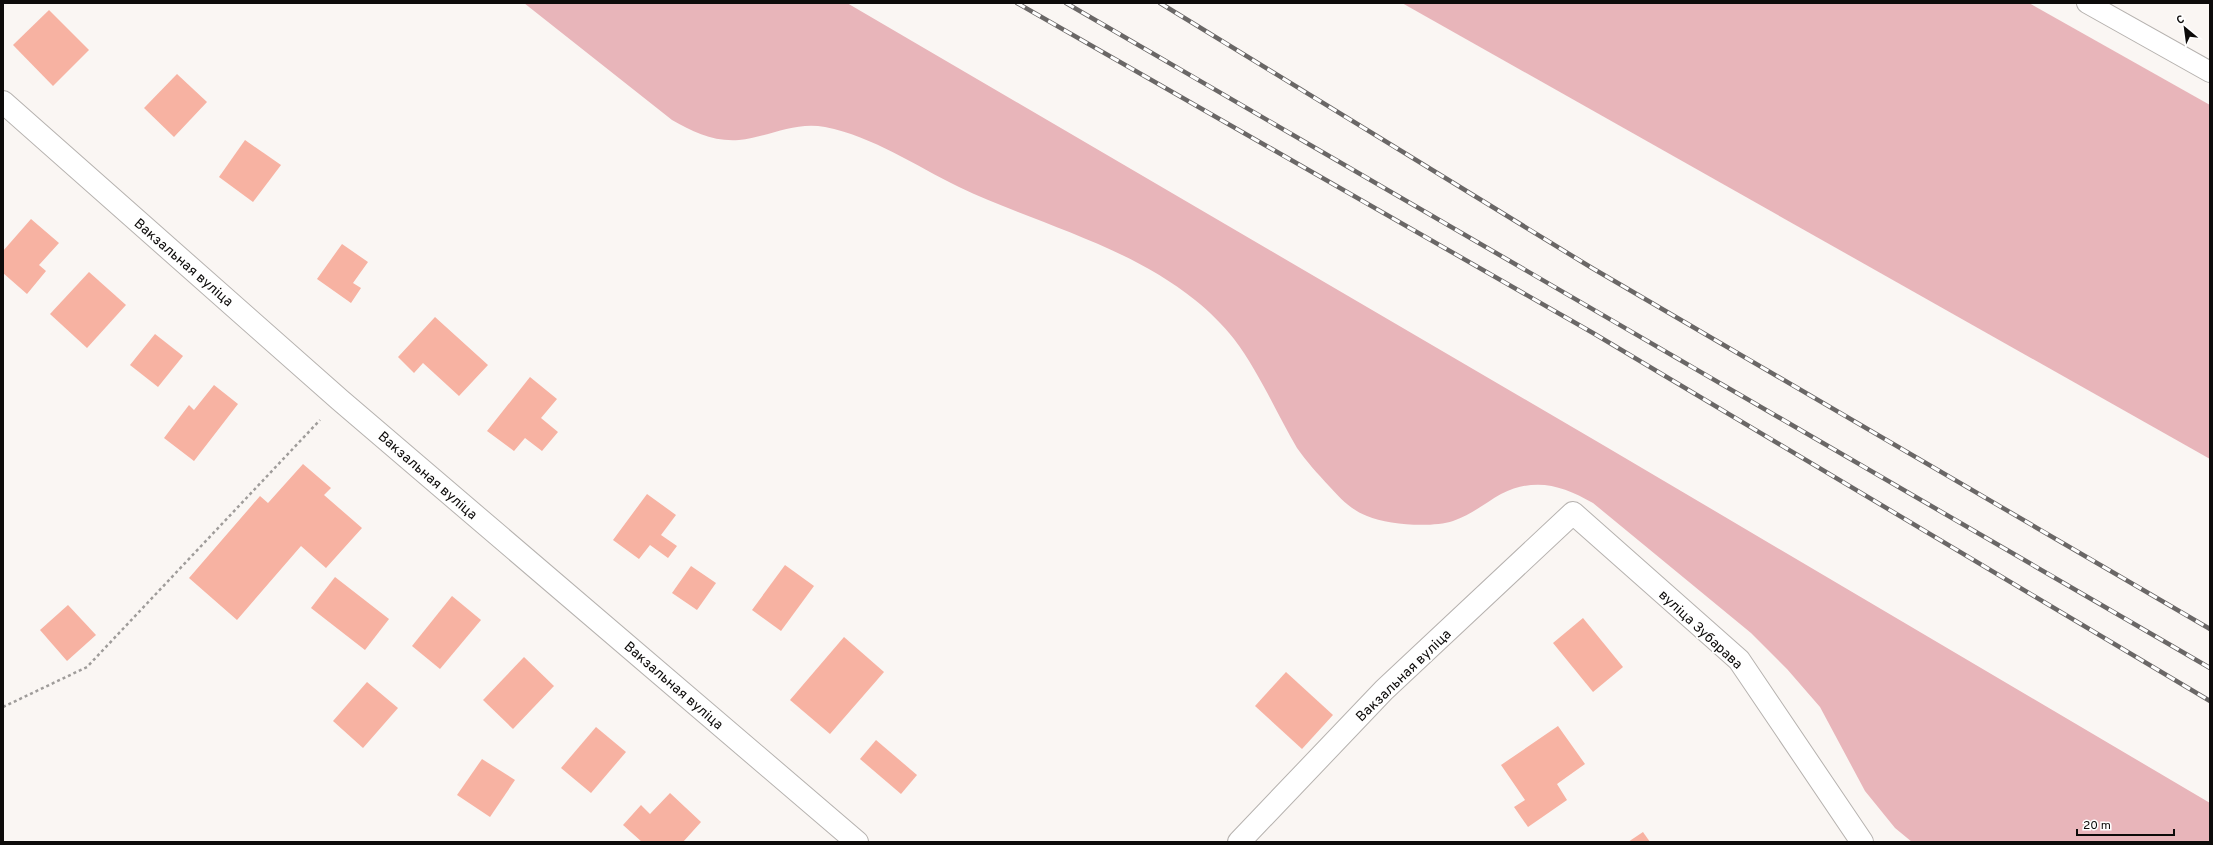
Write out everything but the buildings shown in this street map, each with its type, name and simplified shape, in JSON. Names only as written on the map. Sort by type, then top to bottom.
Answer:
[{"type":"street","name":"Вакзальная вуліца","points":[[3,102],[340,400],[857,842]]},
{"type":"street","name":"Вакзальная вуліца","points":[[1239,842],[1384,690],[1573,513]]},
{"type":"street","name":"вуліца Зубарава","points":[[1573,513],[1739,660],[1862,842]]},
{"type":"lane","points":[[2087,3],[2210,72]]},
{"type":"path","points":[[3,707],[87,667],[340,400]]},
{"type":"shaded area","points":[[524,3],[847,3],[1603,445],[2210,803],[2210,842],[1912,842],[1895,828],[1865,791],[1820,707],[1787,669],[1751,633],[1593,503],[1559,488],[1548,485],[1537,485],[1513,489],[1501,494],[1466,516],[1444,523],[1422,525],[1386,522],[1361,513],[1337,495],[1297,448],[1267,392],[1243,352],[1230,334],[1216,318],[1200,304],[1169,281],[1140,264],[1111,250],[959,187],[894,152],[843,132],[825,127],[803,126],[750,138],[730,140],[712,138],[696,132],[672,120]]},
{"type":"shaded area","points":[[1402,3],[2029,3],[2210,105],[2210,459]]},
{"type":"railway","points":[[1017,3],[1593,333],[2210,701]]},
{"type":"railway","points":[[1066,3],[2210,668]]},
{"type":"railway","points":[[1160,3],[1592,268],[2210,629]]}]
